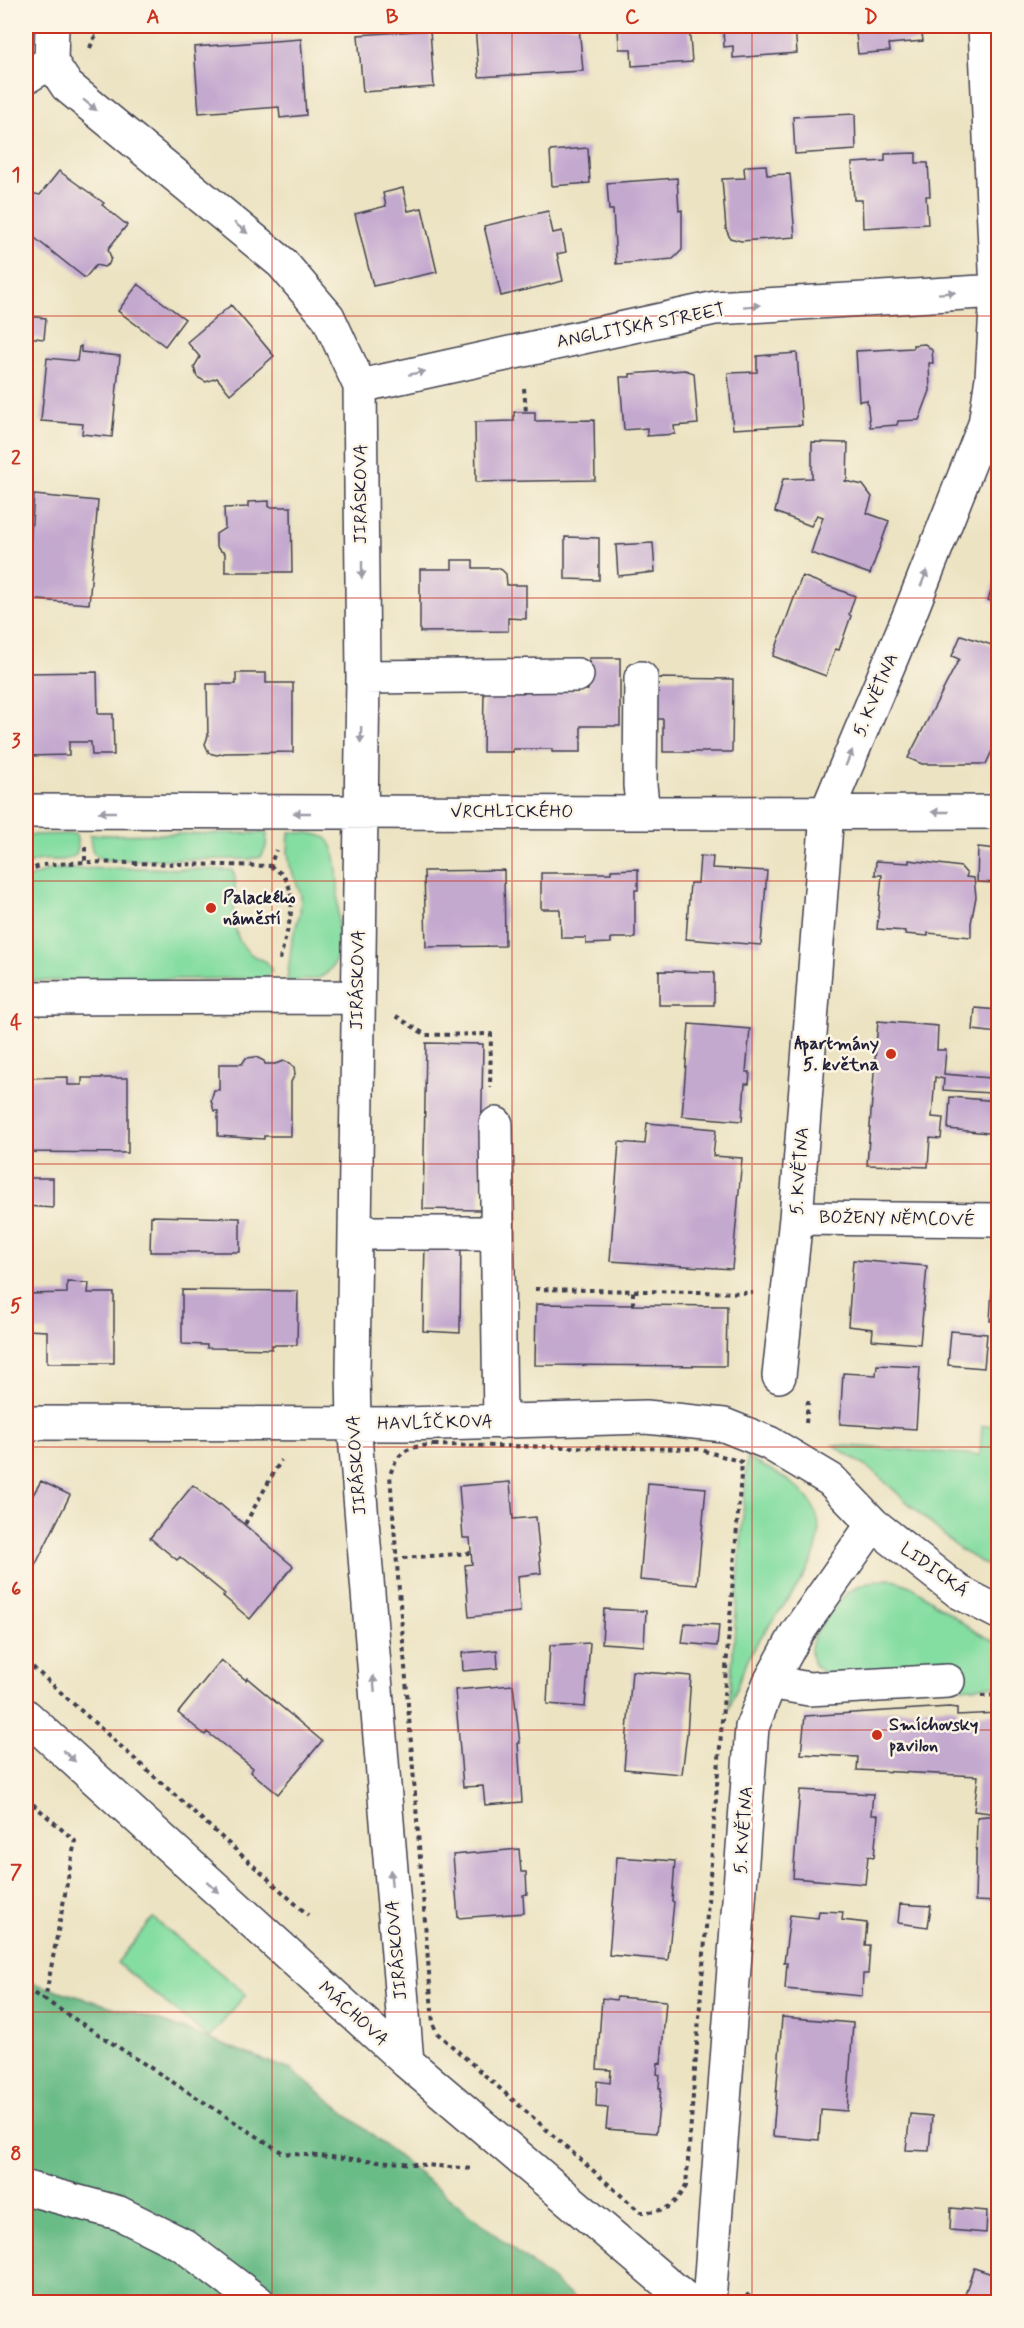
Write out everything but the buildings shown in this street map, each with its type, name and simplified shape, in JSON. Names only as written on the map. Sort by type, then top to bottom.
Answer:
[{"type":"street","name":"JIRÁSKOVA","points":[[52,26],[38,69],[67,86],[282,262],[328,317],[360,386],[363,677],[354,1424],[407,2062]]},
{"type":"street","name":"5. KVĚTNA","points":[[779,1376],[796,1218],[827,812],[909,616],[985,424],[992,378],[998,291],[984,26]]},
{"type":"street","name":"ANGLITSKA STREET","points":[[360,386],[715,308],[998,291]]},
{"type":"street","points":[[363,677],[577,675]]},
{"type":"street","points":[[641,678],[640,785],[643,813]]},
{"type":"street","name":"VRCHLICKÉHO","points":[[26,811],[999,812]]},
{"type":"street","points":[[26,998],[358,997]]},
{"type":"street","points":[[496,1124],[500,1422]]},
{"type":"street","name":"BOŽENY NĚMCOVÉ","points":[[796,1218],[999,1220]]},
{"type":"street","points":[[355,1233],[497,1233]]},
{"type":"street","name":"HAVLÍČKOVA","points":[[26,1423],[354,1424],[646,1417],[724,1425],[770,1443],[831,1480],[873,1524]]},
{"type":"street","name":"5. KVĚTNA","points":[[709,2302],[752,1727],[770,1682],[796,1633],[873,1524]]},
{"type":"street","name":"LIDICKÁ","points":[[873,1524],[959,1592],[999,1612]]},
{"type":"street","points":[[770,1682],[809,1689],[962,1689]]},
{"type":"street","name":"MÁCHOVA","points":[[26,1716],[407,2062],[689,2302]]},
{"type":"street","points":[[26,2188],[119,2213],[183,2245],[258,2302]]},
{"type":"path","points":[[90,56],[89,49],[94,38],[106,26]]},
{"type":"path","points":[[524,384],[526,412]]},
{"type":"path","points":[[270,866],[278,844],[284,813]]},
{"type":"path","points":[[26,871],[42,865],[85,862],[270,866],[284,876],[292,906],[278,971],[280,997]]},
{"type":"path","points":[[498,1288],[756,1293]]},
{"type":"path","points":[[633,1290],[633,1305]]},
{"type":"path","points":[[805,1434],[808,1400]]},
{"type":"path","points":[[418,1446],[698,1449],[742,1461],[686,2186],[679,2200],[657,2212],[640,2212],[437,2034],[433,2024],[396,1558],[390,1475],[394,1462],[404,1452],[418,1446]]},
{"type":"path","points":[[245,1524],[286,1451]]},
{"type":"path","points":[[396,1558],[471,1552]]},
{"type":"path","points":[[26,1661],[308,1915]]},
{"type":"path","points":[[962,1689],[999,1695]]},
{"type":"path","points":[[26,1798],[75,1841],[45,2000]]},
{"type":"path","points":[[26,1989],[283,2153],[470,2168],[481,2171]]},
{"type":"path","points":[[743,2290],[753,2301],[757,2302]]},
{"type":"green space","points":[[289,832],[313,834],[326,838],[332,846],[337,875],[337,956],[329,971],[324,975],[303,981],[287,981],[292,940],[300,913],[301,895],[290,866]]},
{"type":"green space","points":[[267,833],[266,847],[261,857],[249,859],[104,860],[96,856],[92,850],[90,835]]},
{"type":"green space","points":[[76,834],[78,847],[76,855],[67,859],[41,860],[26,865],[26,835]]},
{"type":"green space","points":[[52,869],[232,870],[235,876],[234,919],[238,937],[248,952],[267,962],[272,971],[266,978],[26,981],[26,879]]},
{"type":"green space","points":[[998,1425],[998,1572],[960,1550],[874,1472],[833,1445],[980,1455],[982,1426]]},
{"type":"green space","points":[[747,1459],[769,1469],[802,1492],[812,1506],[818,1521],[818,1539],[813,1559],[800,1582],[751,1653],[729,1709]]},
{"type":"green space","points":[[890,1579],[911,1586],[976,1632],[998,1643],[998,1685],[961,1688],[959,1666],[827,1675],[814,1665],[811,1651],[813,1640],[834,1607],[847,1593],[857,1587]]},
{"type":"green space","points":[[153,1918],[246,1994],[209,2038],[117,1963]]},
{"type":"green space","points":[[26,1981],[163,2022],[291,2070],[579,2302],[26,2302]]},
{"type":"place","name":"Palackého náměstí","points":[[211,908]]},
{"type":"place","name":"Apartmány 5. května","points":[[891,1054]]},
{"type":"place","name":"Smíchovsky pavilon","points":[[877,1735]]}]
